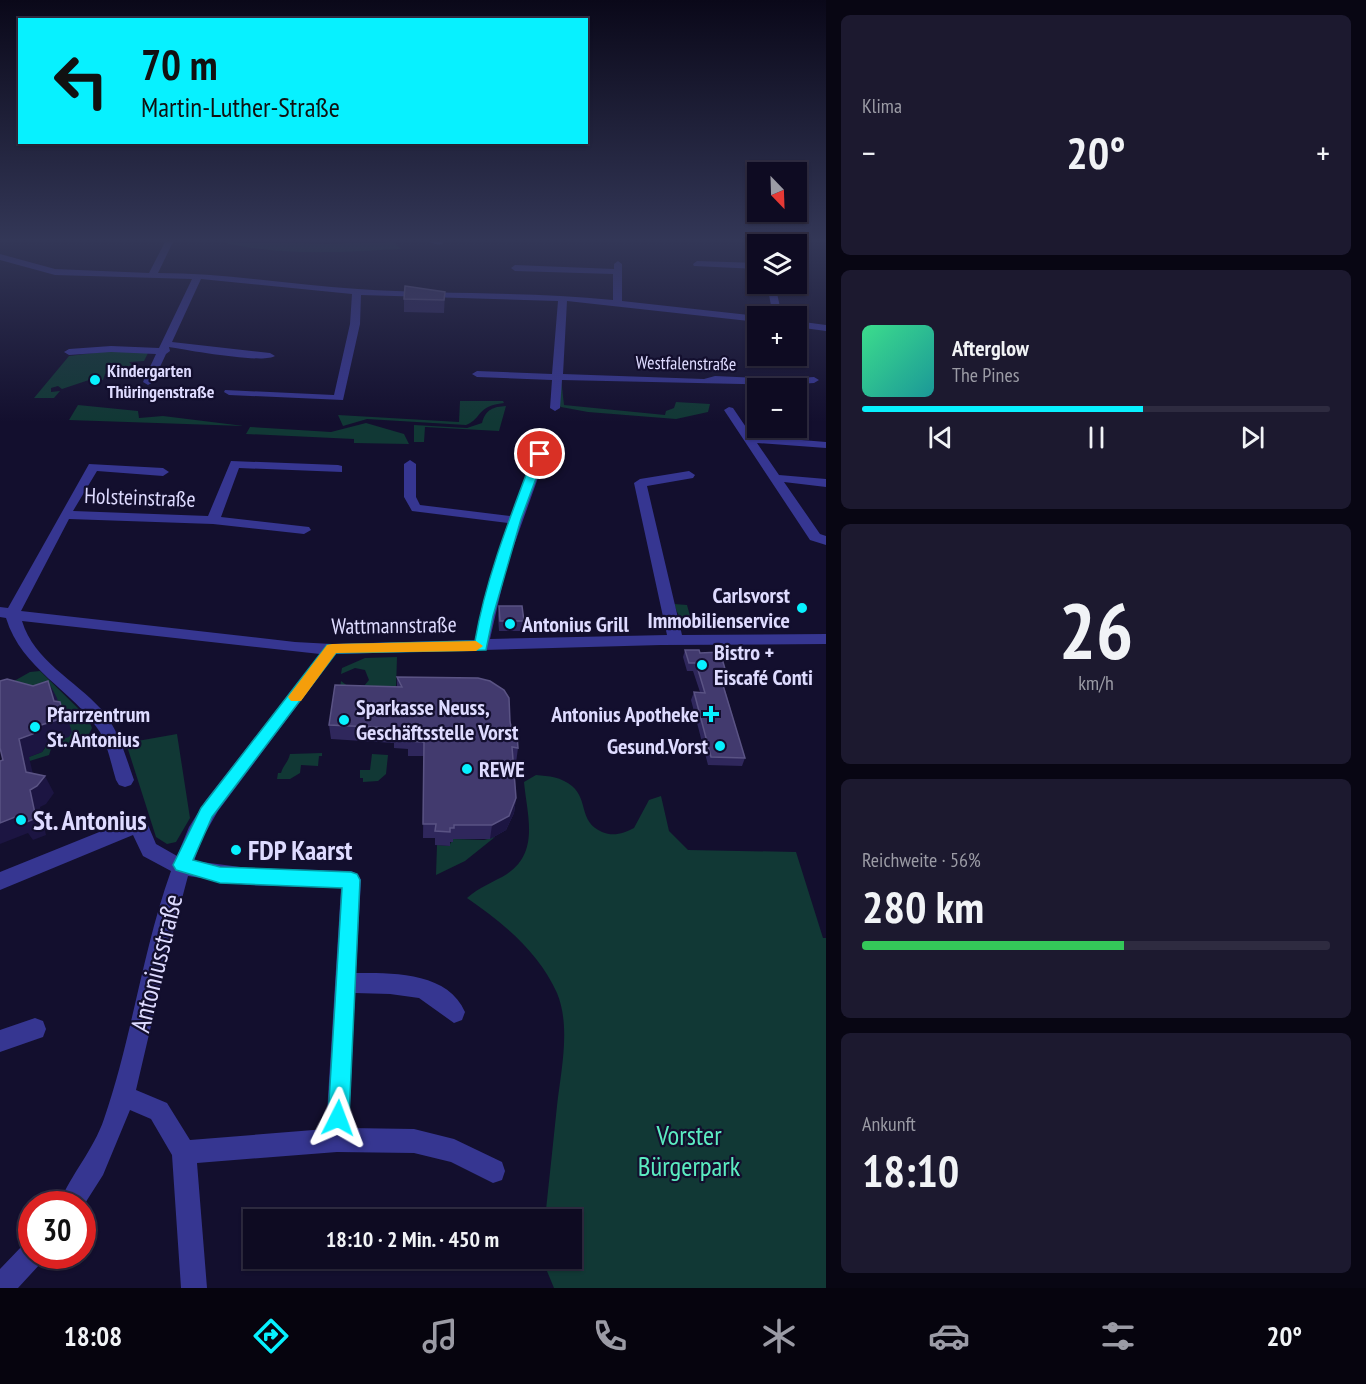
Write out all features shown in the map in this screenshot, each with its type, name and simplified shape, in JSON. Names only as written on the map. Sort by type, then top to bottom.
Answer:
[{"type":"street","points":[[148,382],[186,302]]},
{"type":"street","points":[[229,392],[339,398],[351,346],[356,302]]},
{"type":"street","points":[[555,408],[563,302]]},
{"type":"street","points":[[607,302],[747,318]]},
{"type":"street","points":[[807,325],[826,328]]},
{"type":"street","points":[[69,352],[166,347],[270,356]]},
{"type":"street","name":"Westfalenstraße","points":[[477,374],[558,375],[705,382],[715,379],[784,382],[814,380]]},
{"type":"street","points":[[729,410],[820,539]]},
{"type":"street","points":[[481,646],[486,616],[515,519],[548,432]]},
{"type":"street","points":[[750,439],[826,445]]},
{"type":"street","name":"Holsteinstraße","points":[[213,520],[235,464],[338,469]]},
{"type":"street","points":[[410,464],[410,496],[416,508],[515,519]]},
{"type":"street","name":"Holsteinstraße","points":[[6,613],[93,467],[163,472]]},
{"type":"street","points":[[676,640],[640,483],[689,475]]},
{"type":"street","points":[[776,478],[826,483]]},
{"type":"street","name":"Holsteinstraße","points":[[64,515],[213,520],[304,530]]},
{"type":"street","points":[[6,613],[25,646],[106,728],[125,780]]},
{"type":"street","name":"Wattmannstraße","points":[[6,613],[42,620],[332,649],[676,640],[826,639]]},
{"type":"street","name":"Antoniusstraße","points":[[81,1191],[104,1147],[122,1096],[163,927],[182,865],[206,813],[332,649]]},
{"type":"street","points":[[0,881],[139,824],[152,853],[182,865],[220,875],[351,880],[337,1140]]},
{"type":"street","points":[[345,984],[419,987],[440,996],[454,1012]]},
{"type":"street","points":[[0,1041],[35,1029]]},
{"type":"street","points":[[122,1096],[159,1111],[184,1152],[194,1288]]},
{"type":"street","points":[[184,1152],[337,1140],[414,1141],[437,1145],[469,1157],[493,1171]]},
{"type":"street","points":[[0,1288],[18,1269]]},
{"type":"green space","points":[[110,351],[148,353],[144,361],[129,362],[132,365],[105,374],[103,380],[89,380],[62,389],[58,386],[51,388],[51,392],[60,391],[54,398],[34,398],[69,356]]},
{"type":"green space","points":[[561,378],[564,405],[665,415],[666,411],[674,408],[676,402],[710,404],[708,412],[676,419],[588,412],[558,405]]},
{"type":"green space","points":[[460,401],[503,401],[504,403],[484,409],[466,425],[367,419],[343,426],[338,415],[459,422]]},
{"type":"green space","points":[[78,405],[138,411],[139,418],[163,416],[244,426],[69,420]]},
{"type":"green space","points":[[506,406],[499,431],[425,427],[424,442],[414,442],[414,425],[467,428],[482,423],[491,410]]},
{"type":"green space","points":[[366,423],[404,434],[409,444],[354,443],[354,439],[246,434],[250,427],[331,432]]},
{"type":"green space","points":[[674,604],[687,605],[690,616],[727,618],[725,629],[693,628],[682,621]]},
{"type":"green space","points":[[397,657],[396,688],[339,693],[341,681],[349,687],[364,686],[369,680],[365,670],[355,668],[341,674],[342,668],[365,658]]},
{"type":"green space","points":[[40,671],[88,718],[92,728],[88,736],[51,749],[49,755],[20,764],[13,763],[42,752],[45,748],[0,689],[30,672]]},
{"type":"green space","points":[[177,734],[190,818],[176,842],[167,844],[156,837],[126,743]]},
{"type":"green space","points":[[322,753],[322,756],[319,756],[318,766],[301,765],[300,773],[290,779],[277,779],[278,773],[281,773],[290,754]]},
{"type":"green space","points":[[372,754],[388,755],[386,774],[378,781],[363,782],[363,778],[360,778],[360,770],[370,770]]},
{"type":"green space","name":"Vorster Bürgerpark","points":[[536,775],[568,783],[577,792],[586,817],[602,832],[619,834],[634,828],[649,800],[661,796],[669,831],[688,850],[796,852],[823,938],[826,938],[826,1288],[554,1288],[546,1269],[582,1269],[582,1209],[546,1209],[564,1049],[561,1006],[549,978],[530,951],[493,917],[467,898],[507,874],[524,855],[528,844],[529,820],[524,782]]},
{"type":"green space","points":[[495,837],[465,861],[436,875],[437,845],[449,846],[453,839],[484,840]]},
{"type":"building","points":[[499,606],[522,606],[524,621],[500,621]]},
{"type":"building","points":[[685,650],[699,650],[700,653],[720,652],[726,672],[719,672],[745,758],[711,757],[694,692],[705,693],[696,663],[689,663]]},
{"type":"building","name":"REWE","points":[[397,677],[478,678],[490,681],[504,690],[509,698],[510,722],[513,735],[517,735],[518,748],[512,747],[516,798],[509,816],[492,825],[454,825],[454,828],[450,828],[450,832],[435,831],[436,824],[423,824],[424,742],[408,741],[408,734],[394,734],[394,728],[329,725],[335,685],[402,687]]},
{"type":"building","points":[[7,679],[33,686],[48,681],[54,701],[60,702],[63,714],[60,719],[38,726],[33,734],[19,739],[26,772],[45,776],[37,786],[30,790],[36,818],[22,824],[20,815],[0,823],[0,761],[3,760],[0,748],[0,681]]},
{"type":"slow traffic","points":[[296,697],[332,649],[476,646]]},
{"type":"place","name":"Kindergarten Thüringenstraße","points":[[95,380]]},
{"type":"place","name":"Carlsvorst Immobilienservice","points":[[802,608]]},
{"type":"place","name":"Antonius Grill","points":[[510,624]]},
{"type":"place","name":"Bistro + Eiscafé Conti","points":[[702,665]]},
{"type":"place","name":"Antonius Apotheke","points":[[711,714]]},
{"type":"place","name":"Sparkasse Neuss, Geschäftsstelle Vorst","points":[[344,720]]},
{"type":"place","name":"Pfarrzentrum St. Antonius","points":[[35,727]]},
{"type":"place","name":"Gesund.Vorst","points":[[720,746]]},
{"type":"place","name":"REWE","points":[[467,769]]},
{"type":"place","name":"St. Antonius","points":[[21,820]]},
{"type":"place","name":"FDP Kaarst","points":[[236,850]]},
{"type":"route","points":[[338,1118],[351,880],[220,875],[182,865],[206,813],[278,723],[332,649],[481,646],[486,616],[515,519],[540,454]]}]
